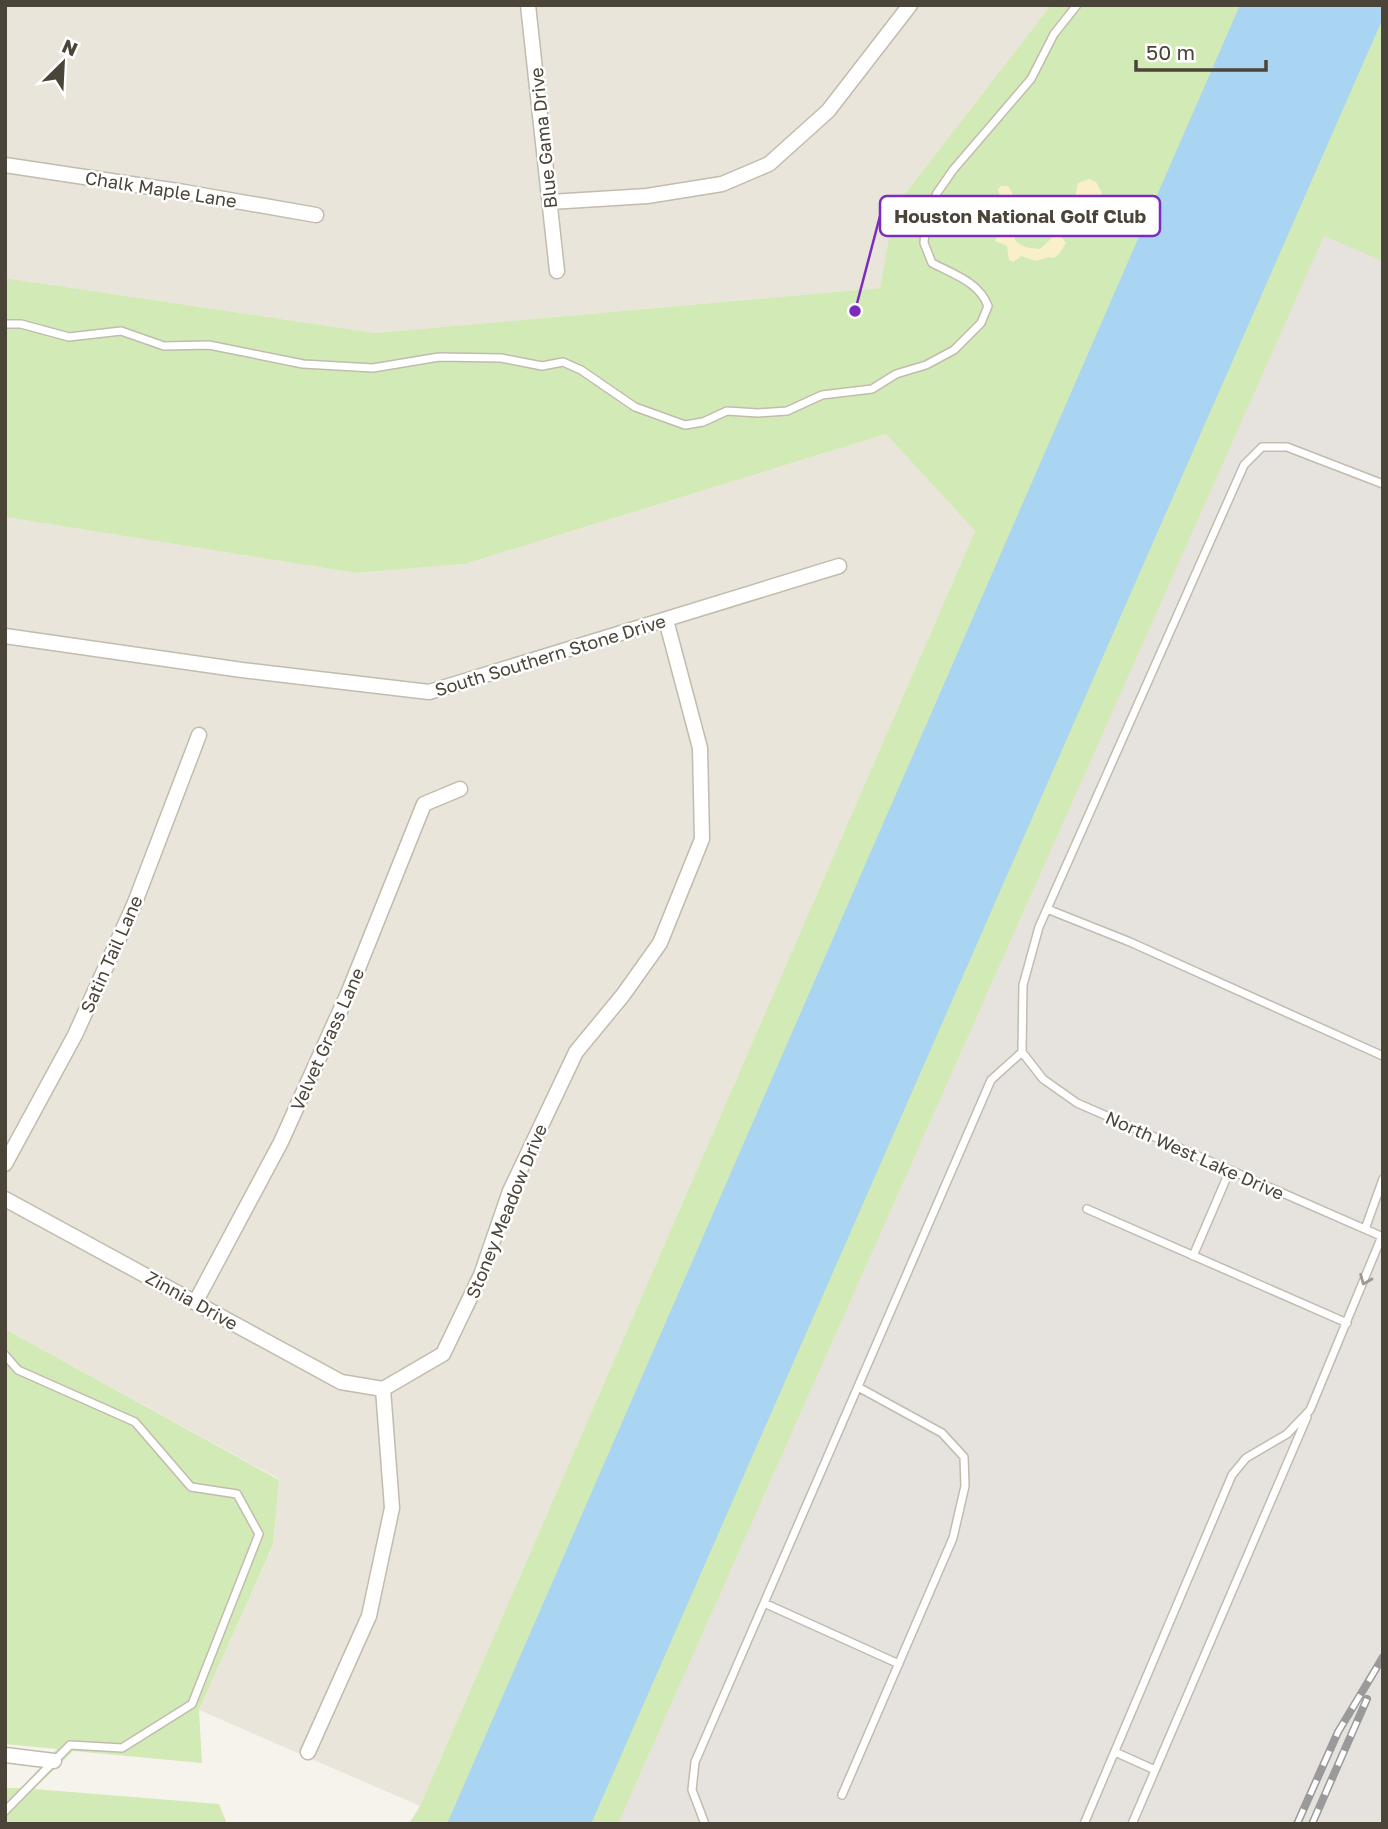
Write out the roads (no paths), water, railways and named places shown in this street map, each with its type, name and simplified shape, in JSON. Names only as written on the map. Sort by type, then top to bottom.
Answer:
[{"type":"street","name":"Blue Gama Drive","points":[[528,5],[557,271]]},
{"type":"street","points":[[550,202],[648,196],[722,184],[769,164],[828,111],[909,5]]},
{"type":"street","name":"Chalk Maple Lane","points":[[5,165],[184,191],[316,215]]},
{"type":"street","name":"South Southern Stone Drive","points":[[5,636],[242,670],[429,692],[839,566]]},
{"type":"street","name":"Stoney Meadow Drive","points":[[383,1389],[443,1354],[481,1275],[510,1191],[576,1052],[624,995],[660,943],[702,839],[700,748],[666,620]]},
{"type":"street","name":"Satin Tail Lane","points":[[5,1164],[75,1035],[134,905],[199,734]]},
{"type":"street","name":"Velvet Grass Lane","points":[[196,1301],[281,1142],[349,991],[424,804],[460,789]]},
{"type":"street","name":"Zinnia Drive","points":[[5,1199],[341,1382],[383,1389]]},
{"type":"street","points":[[308,1752],[369,1616],[393,1508],[383,1389]]},
{"type":"street","points":[[5,1755],[54,1761]]},
{"type":"lane","points":[[5,324],[21,324],[69,337],[121,331],[164,346],[209,345],[303,364],[373,368],[439,358],[501,358],[542,366],[564,362],[581,370],[635,407],[685,425],[703,422],[727,411],[787,411],[822,395],[872,389],[896,374],[926,365],[954,350],[981,323],[988,306],[984,294],[969,282],[932,263],[924,243],[926,220],[937,193],[953,170],[1031,79],[1054,34],[1077,5]]},
{"type":"lane","points":[[705,1824],[692,1790],[695,1762],[991,1080],[1022,1052],[1023,985],[1039,927],[1244,465],[1262,447],[1287,447],[1383,484]]},
{"type":"lane","points":[[1047,909],[1130,942],[1383,1056]]},
{"type":"lane","name":"North West Lake Drive","points":[[1022,1052],[1043,1079],[1077,1103],[1382,1237]]},
{"type":"lane","points":[[1193,1255],[1230,1170]]},
{"type":"lane","points":[[1365,1229],[1383,1179]]},
{"type":"lane","points":[[1087,1209],[1347,1323]]},
{"type":"lane","points":[[1132,1824],[1382,1237]]},
{"type":"lane","points":[[5,1355],[18,1370],[135,1422],[191,1487],[237,1494],[259,1534],[192,1704],[122,1748],[70,1745],[5,1811]]},
{"type":"lane","points":[[842,1795],[953,1538],[965,1486],[964,1457],[942,1433],[858,1387]]},
{"type":"lane","points":[[1084,1824],[1232,1475],[1245,1458],[1287,1434],[1310,1410]]},
{"type":"lane","points":[[764,1603],[899,1664]]},
{"type":"lane","points":[[1115,1752],[1155,1770]]},
{"type":"water","points":[[1240,5],[1383,5],[1383,18],[591,1824],[447,1824]]},
{"type":"railway","points":[[1297,1824],[1338,1732],[1383,1657]]},
{"type":"railway","points":[[1312,1824],[1367,1699]]},
{"type":"place","name":"Houston National Golf Club","points":[[855,311]]}]
